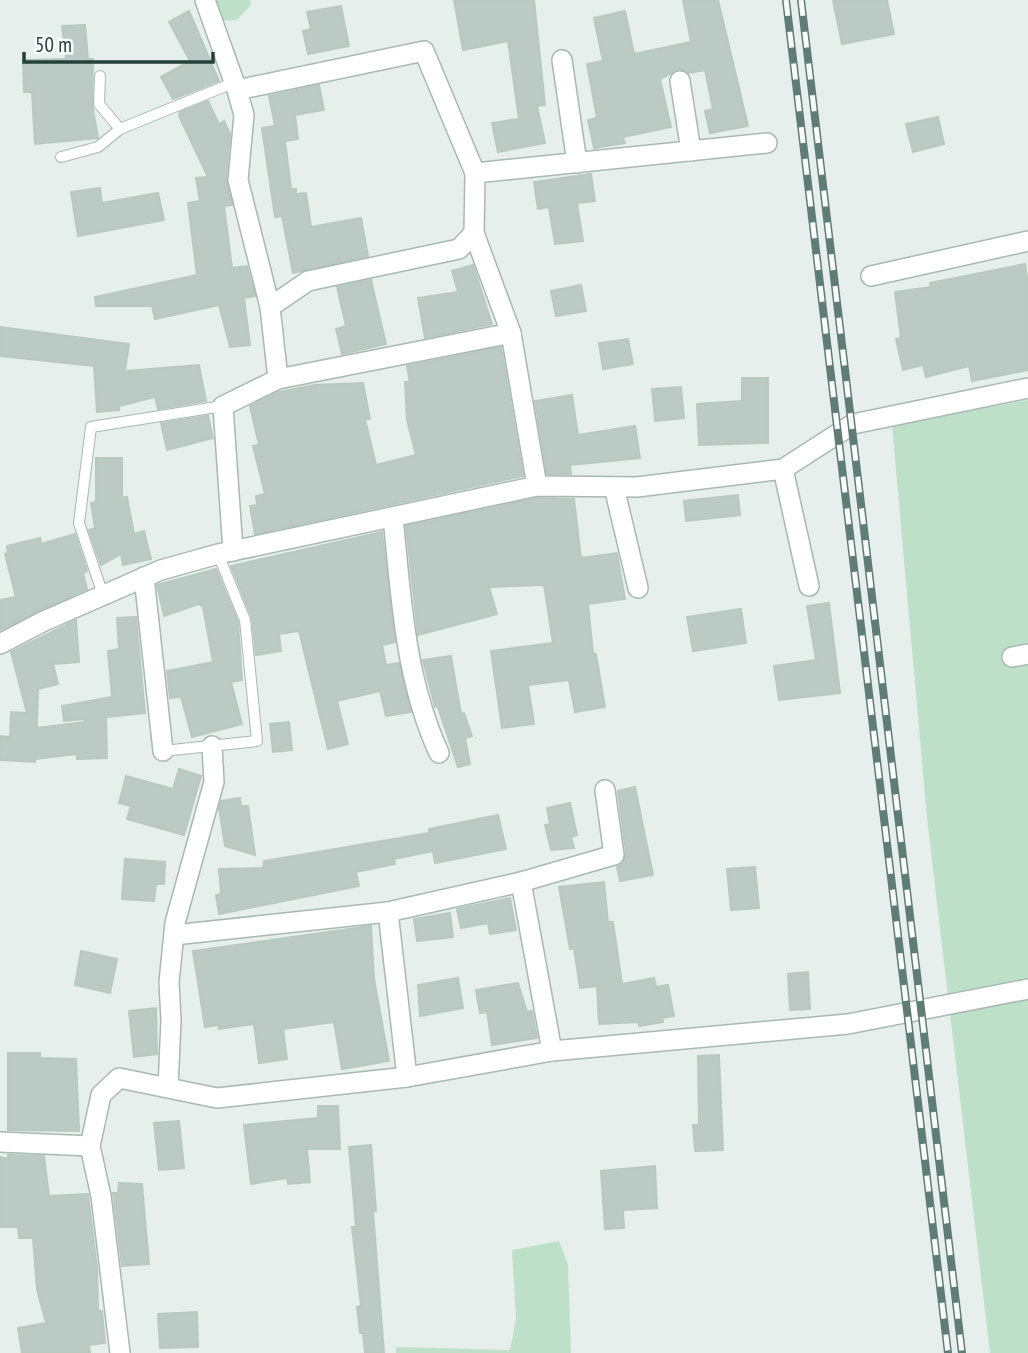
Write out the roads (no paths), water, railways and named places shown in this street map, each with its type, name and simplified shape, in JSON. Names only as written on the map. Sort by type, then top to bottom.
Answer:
[{"type":"street","points":[[205,0],[244,115],[238,180],[270,307],[278,379]]},
{"type":"street","points":[[235,86],[424,51],[475,173],[474,233],[511,332],[537,485]]},
{"type":"street","points":[[562,60],[577,163]]},
{"type":"street","points":[[680,82],[691,151]]},
{"type":"street","points":[[475,173],[767,143]]},
{"type":"street","points":[[270,307],[308,281],[459,249],[474,233]]},
{"type":"street","points":[[871,276],[1028,241]]},
{"type":"street","points":[[226,552],[223,406],[278,379],[511,332]]},
{"type":"street","points":[[0,644],[144,577],[226,552],[537,485],[637,487],[783,468],[853,424],[1028,388]]},
{"type":"street","points":[[783,468],[809,586]]},
{"type":"street","points":[[614,487],[638,588]]},
{"type":"street","points":[[393,517],[406,646],[428,730],[439,753]]},
{"type":"street","points":[[144,577],[163,751]]},
{"type":"street","points":[[168,1088],[171,1020],[169,982],[174,935],[214,782],[212,746]]},
{"type":"street","points":[[174,935],[388,912],[431,900],[521,882],[614,855],[605,790]]},
{"type":"street","points":[[521,882],[552,1051]]},
{"type":"street","points":[[388,912],[407,1077]]},
{"type":"street","points":[[120,1353],[101,1195],[90,1146],[101,1095],[119,1078],[217,1098],[407,1077],[552,1051],[848,1024],[1028,989]]},
{"type":"street","points":[[0,1142],[90,1146]]},
{"type":"lane","points":[[100,76],[99,104],[120,129]]},
{"type":"lane","points":[[61,157],[98,148],[120,129],[235,86]]},
{"type":"lane","points":[[103,595],[79,523],[91,427],[223,406]]},
{"type":"lane","points":[[163,751],[257,741],[245,621],[226,552]]},
{"type":"railway","points":[[786,0],[948,1353]]},
{"type":"railway","points":[[801,0],[962,1353]]}]
